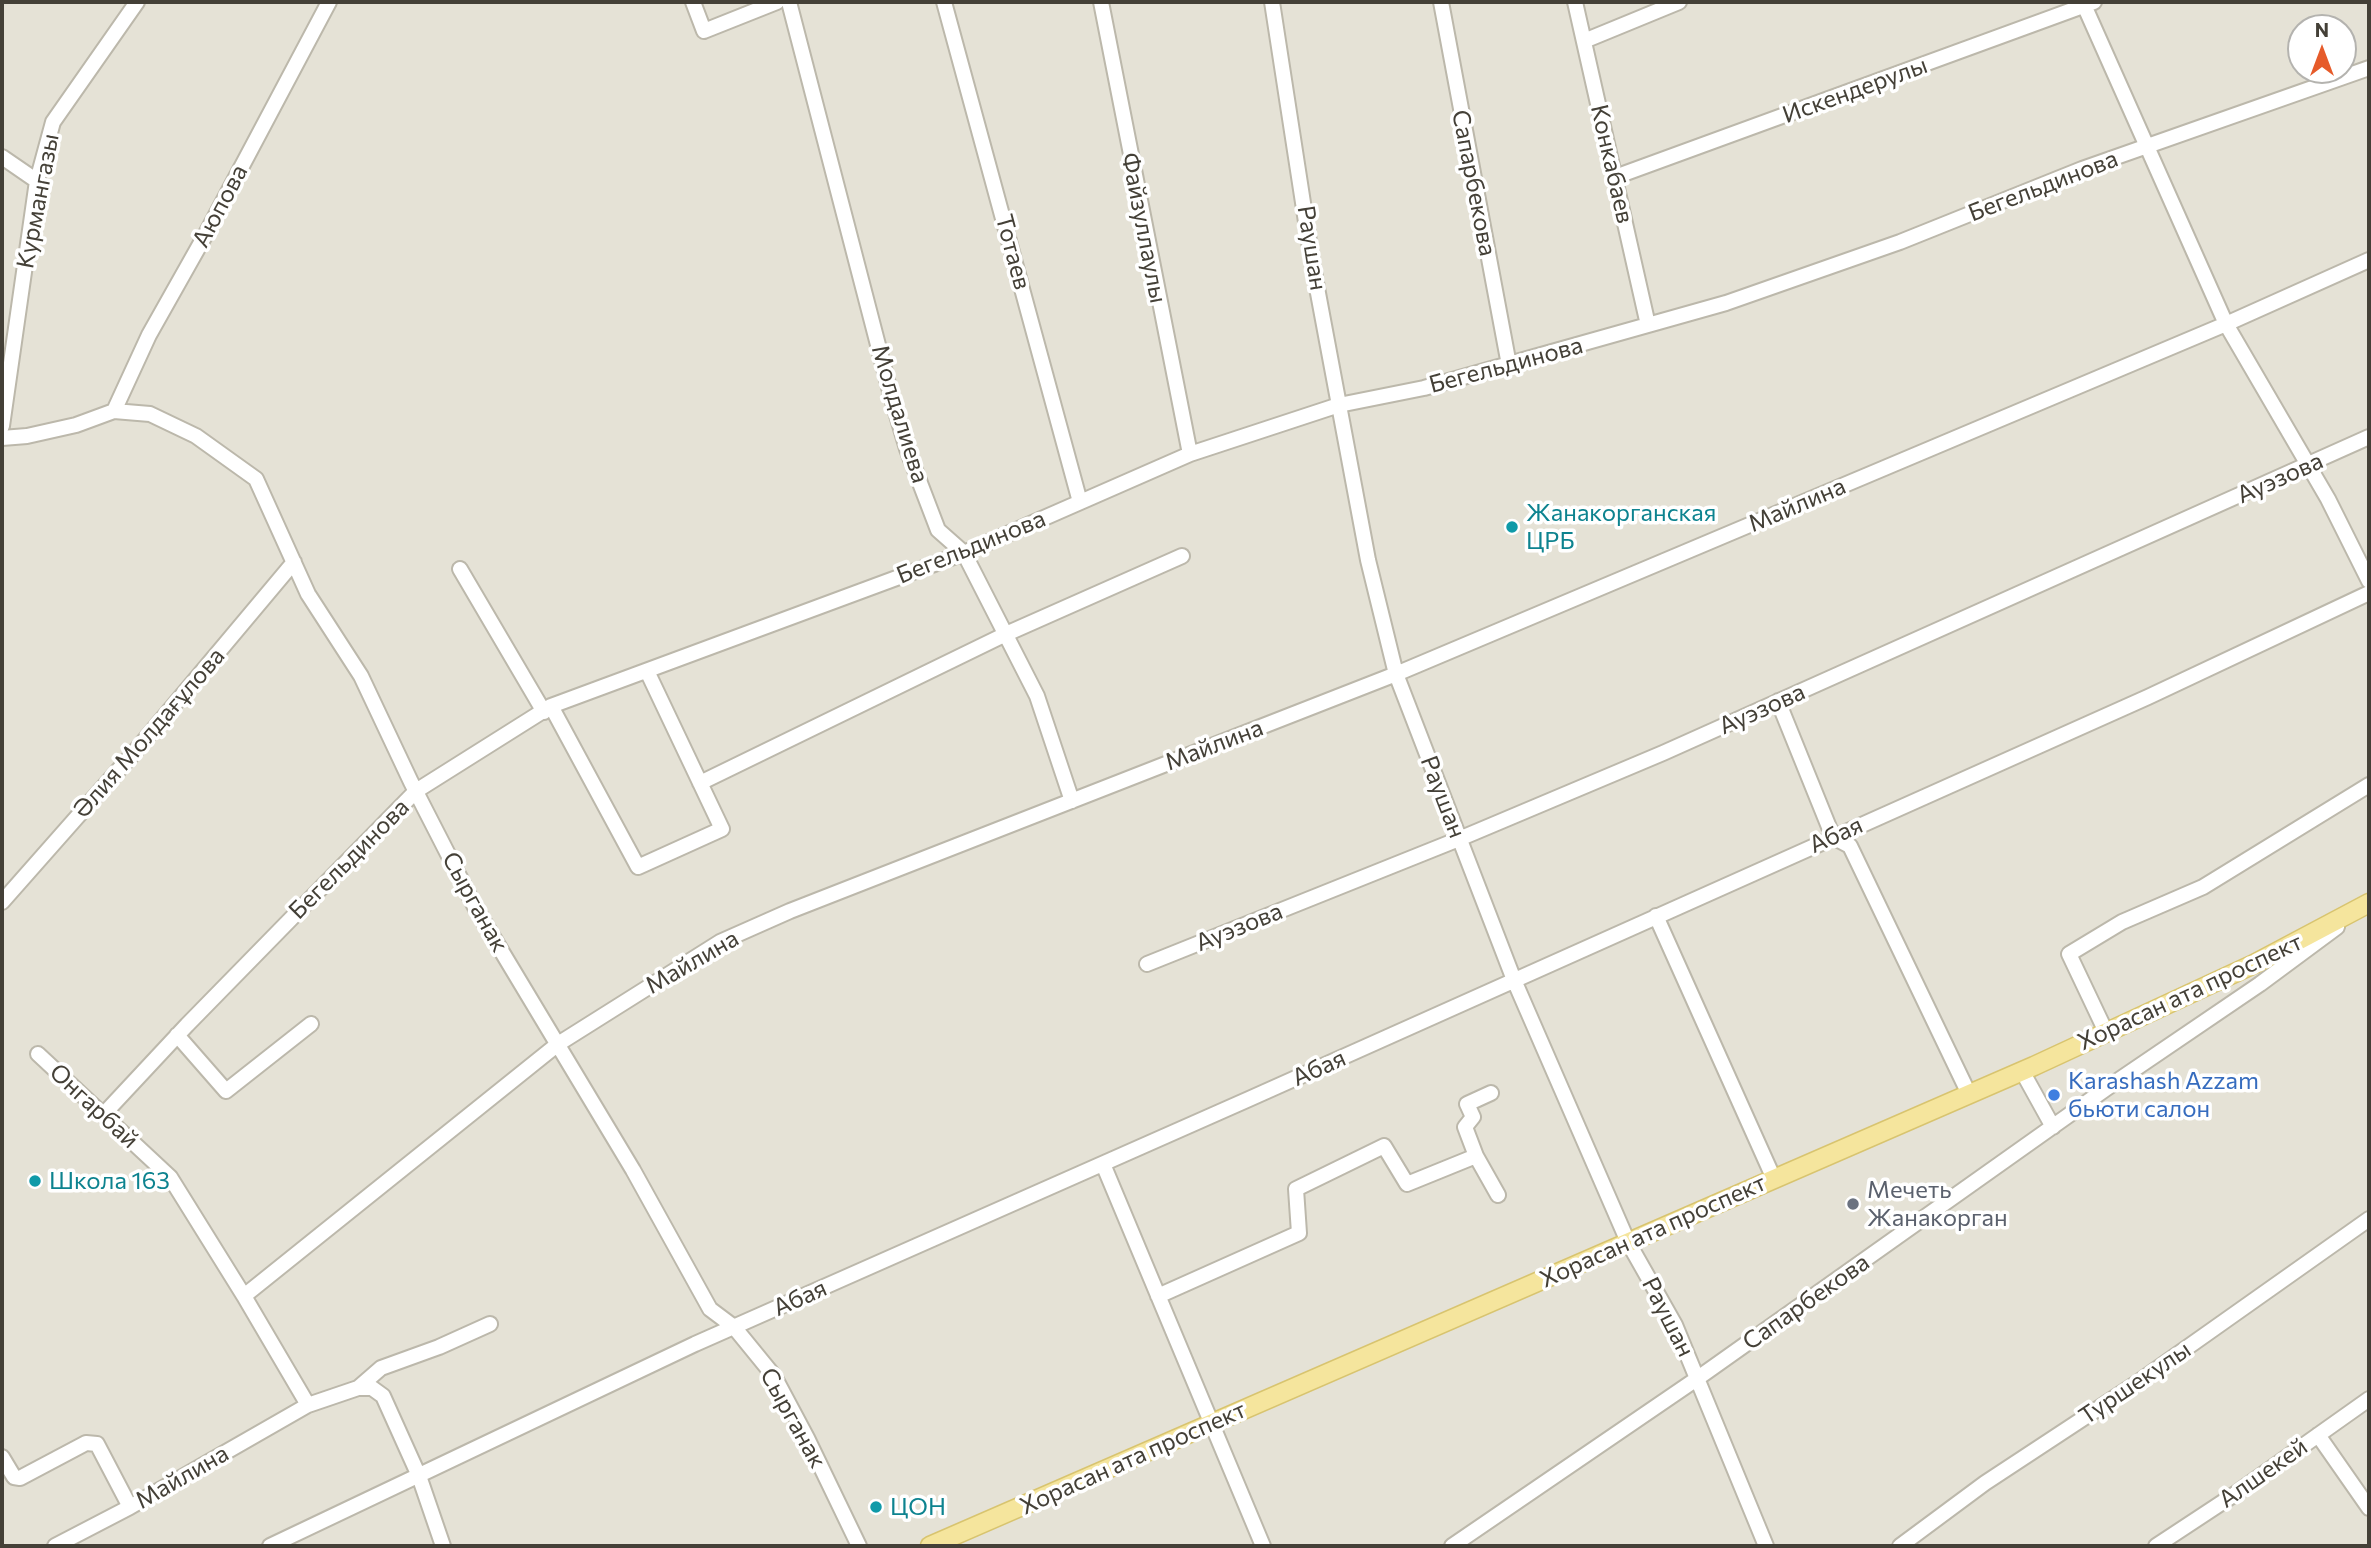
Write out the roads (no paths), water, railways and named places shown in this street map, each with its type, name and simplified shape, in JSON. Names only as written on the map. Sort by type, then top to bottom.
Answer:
[{"type":"main road","name":"Хорасан ата проспект","points":[[930,1546],[2022,1071],[2254,964],[2367,908]]},
{"type":"street","name":"Курмангазы","points":[[2,426],[37,181],[53,122],[137,2]]},
{"type":"street","name":"Аюпова","points":[[114,411],[149,335],[329,2]]},
{"type":"street","points":[[693,2],[704,31],[777,2]]},
{"type":"street","name":"Молдалиева","points":[[789,2],[891,395],[908,449],[938,530],[964,552],[1037,696],[1072,801]]},
{"type":"street","name":"Тотаев","points":[[944,2],[1080,502]]},
{"type":"street","name":"Файзуллаулы","points":[[1101,2],[1190,454]]},
{"type":"street","name":"Раушан","points":[[1272,2],[1312,261],[1368,560],[1396,674],[1514,980],[1628,1242],[1675,1325],[1766,1546]]},
{"type":"street","name":"Сапарбекова","points":[[1441,2],[1509,365]]},
{"type":"street","name":"Конкабаев","points":[[1575,2],[1648,326]]},
{"type":"street","points":[[1584,41],[1679,2]]},
{"type":"street","points":[[2089,4],[2146,147],[2226,324],[2328,499],[2369,581]]},
{"type":"street","name":"Искендерулы","points":[[1615,177],[2089,4]]},
{"type":"street","name":"Бегельдинова","points":[[103,1115],[177,1035],[416,792],[547,709],[964,552],[1190,454],[1339,405],[1424,388],[1726,303],[1900,242],[2082,169],[2369,68]]},
{"type":"street","points":[[2,157],[37,181]]},
{"type":"street","name":"Майлина","points":[[244,1296],[558,1044],[720,943],[790,911],[1396,674],[2226,324],[2369,260]]},
{"type":"street","name":"Сырганак","points":[[2,438],[27,436],[76,425],[114,411],[150,414],[196,436],[256,479],[308,594],[361,676],[475,907],[633,1170],[710,1309],[734,1327],[774,1376],[859,1546]]},
{"type":"street","name":"Ауэзова","points":[[1147,964],[1459,839],[1779,701],[2369,438]]},
{"type":"street","points":[[700,783],[1006,634],[1182,556]]},
{"type":"street","name":"Әлия Молдағұлова","points":[[2,902],[138,748],[294,562]]},
{"type":"street","points":[[460,569],[547,709],[638,867],[722,829],[647,671]]},
{"type":"street","name":"Абая","points":[[270,1546],[734,1327],[2148,697],[2369,593]]},
{"type":"street","points":[[1779,701],[1833,837],[1850,846],[1969,1094]]},
{"type":"street","points":[[2106,1032],[2069,954],[2122,922],[2203,887],[2369,785]]},
{"type":"street","name":"Сапарбекова","points":[[1452,1546],[1698,1378],[2367,908]]},
{"type":"street","points":[[1656,916],[1774,1179]]},
{"type":"street","points":[[177,1035],[226,1091],[311,1024]]},
{"type":"street","name":"Онгарбай","points":[[38,1054],[170,1177],[244,1296]]},
{"type":"street","points":[[2022,1071],[2053,1127]]},
{"type":"street","points":[[1490,1093],[1467,1104],[1474,1117],[1465,1127],[1476,1156],[1498,1195]]},
{"type":"street","points":[[1158,1296],[1299,1233],[1297,1189],[1384,1146],[1407,1184],[1476,1156]]},
{"type":"street","points":[[1102,1164],[1263,1546]]},
{"type":"street","name":"Туршекулы","points":[[1900,1546],[1985,1483],[2137,1382],[2369,1219]]},
{"type":"street","points":[[244,1296],[309,1405]]},
{"type":"street","name":"Майлина","points":[[55,1546],[130,1507],[309,1405],[358,1388],[381,1368],[439,1347],[490,1324]]},
{"type":"street","points":[[358,1388],[372,1388],[383,1396],[419,1476],[443,1546]]},
{"type":"street","name":"Алшекей","points":[[2156,1546],[2369,1399]]},
{"type":"street","points":[[2318,1435],[2369,1507]]},
{"type":"street","points":[[2,1457],[14,1477],[20,1478],[86,1443],[97,1444],[130,1507]]},
{"type":"place","name":"Жанакорганская ЦРБ","points":[[1512,527]]},
{"type":"place","name":"Karashash Azzam бьюти салон","points":[[2054,1095]]},
{"type":"place","name":"Школа 163","points":[[35,1181]]},
{"type":"place","name":"Мечеть Жанакорган","points":[[1853,1204]]},
{"type":"place","name":"ЦОН","points":[[876,1507]]}]
